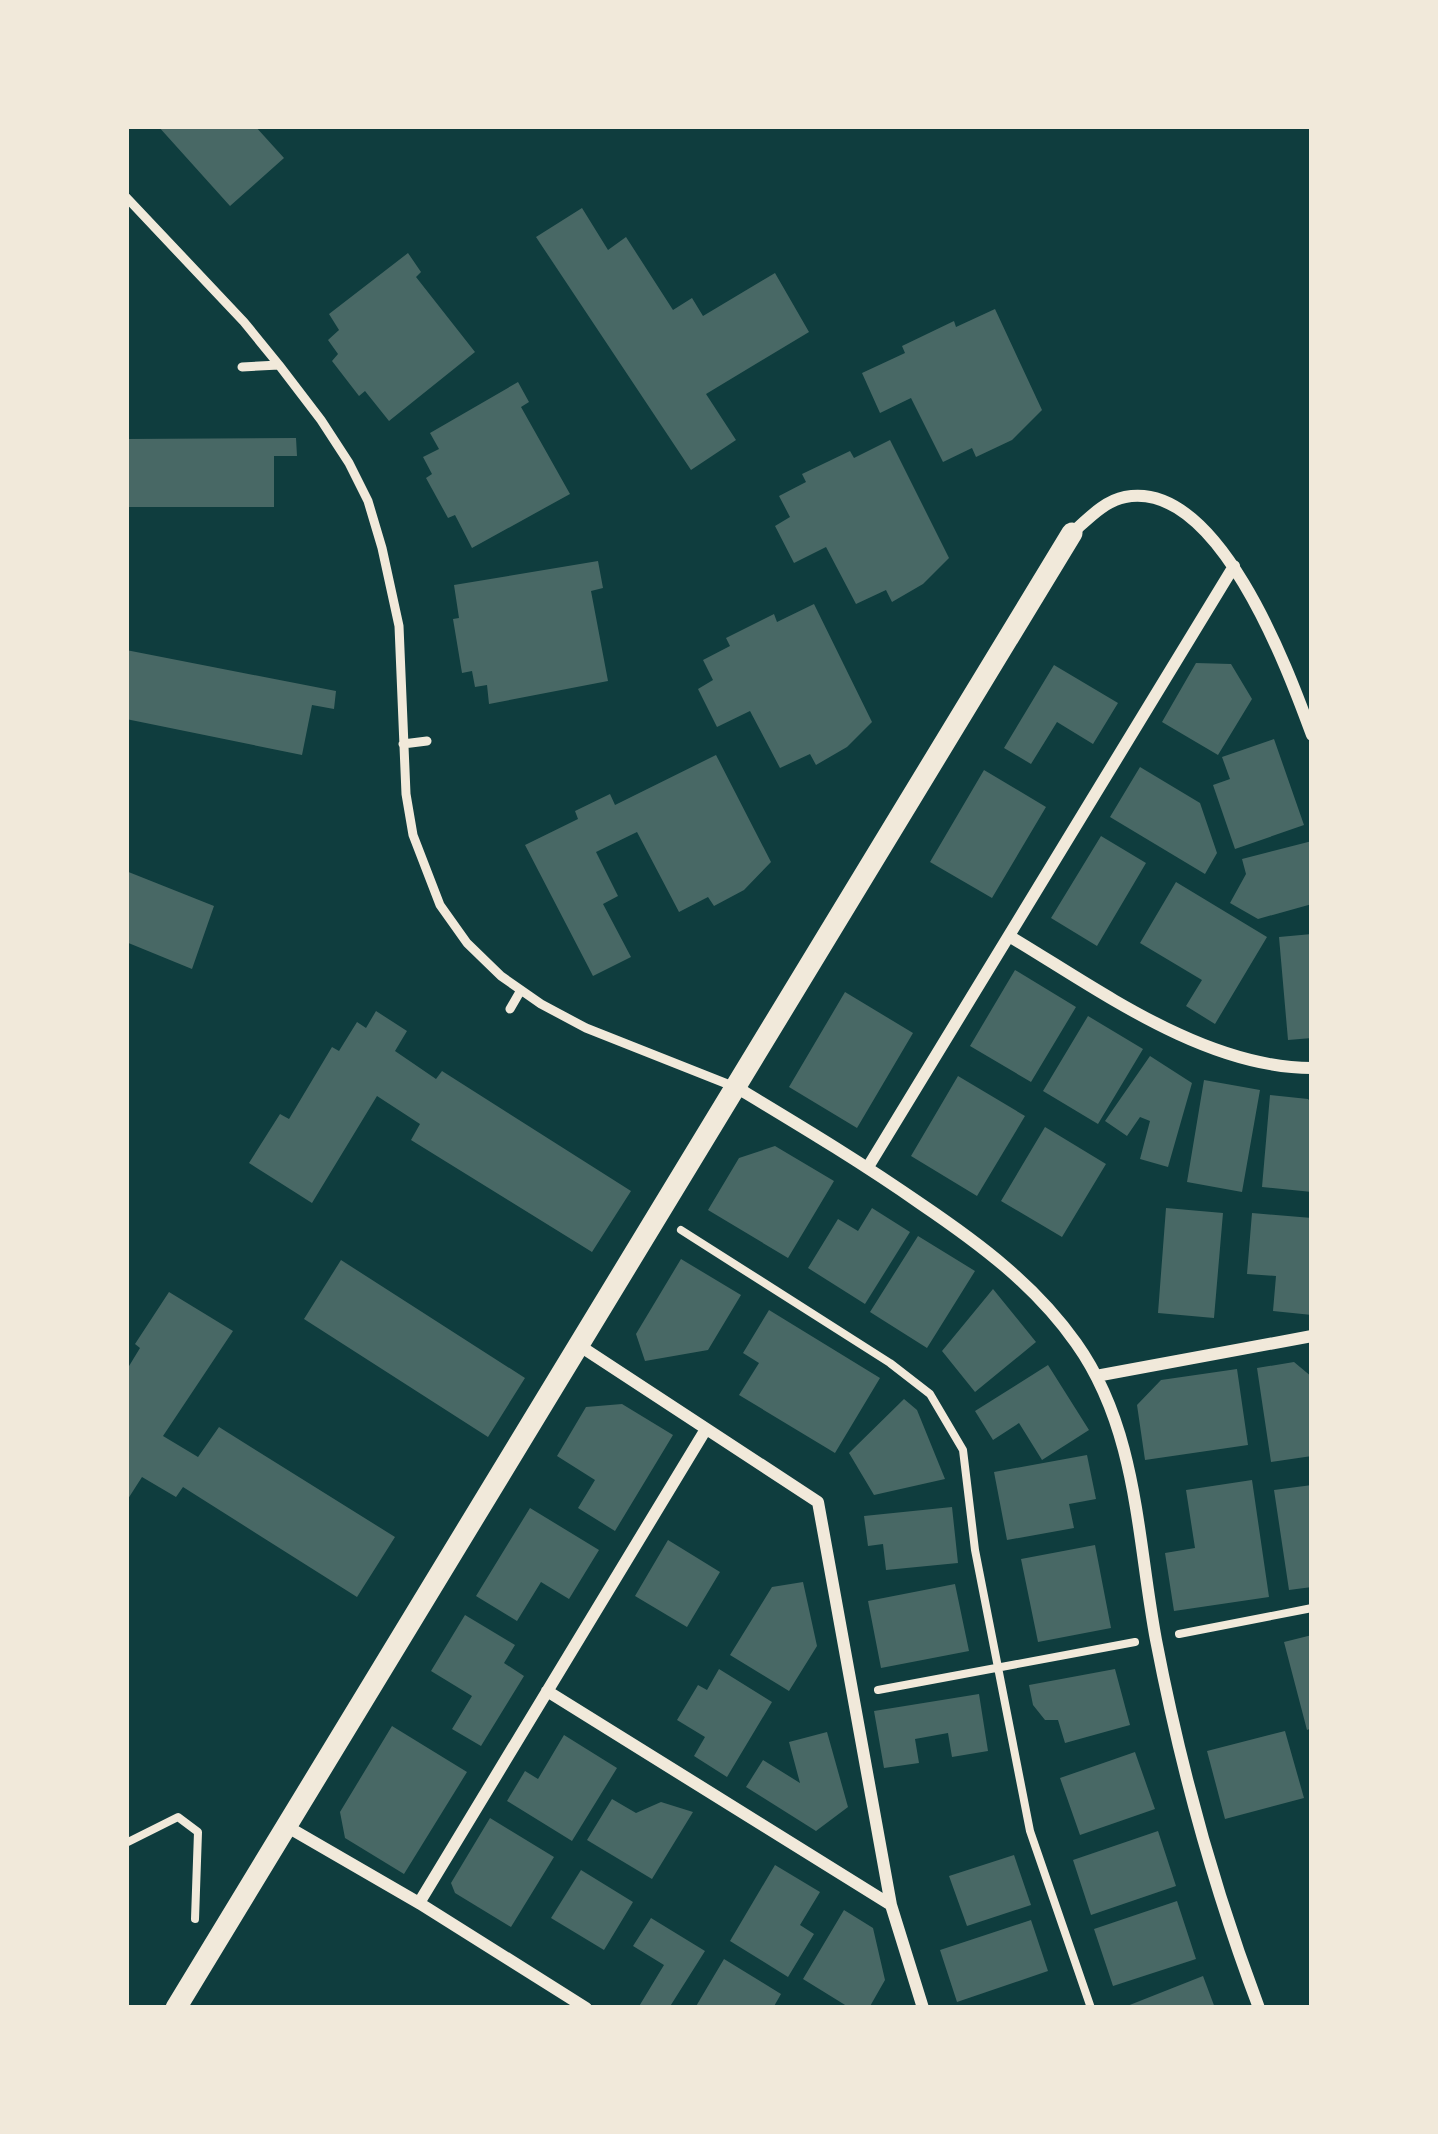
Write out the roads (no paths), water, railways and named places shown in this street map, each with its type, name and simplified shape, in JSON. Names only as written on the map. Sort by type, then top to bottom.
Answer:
[{"type":"street","points":[[176,2008],[1072,533],[1100,509],[1124,497],[1157,498],[1190,514],[1234,566],[1312,735]]},
{"type":"street","points":[[868,1166],[1234,566]]},
{"type":"street","points":[[1009,936],[1164,1028],[1224,1052],[1312,1068]]},
{"type":"street","points":[[736,1087],[868,1166],[1013,1271],[1077,1344],[1096,1376],[1120,1433],[1133,1483],[1156,1638],[1198,1824],[1258,2008]]},
{"type":"street","points":[[1096,1376],[1312,1336]]},
{"type":"street","points":[[580,1346],[818,1502],[890,1905],[923,2008]]},
{"type":"street","points":[[418,1903],[706,1429]]},
{"type":"street","points":[[547,1691],[890,1905]]},
{"type":"street","points":[[286,1826],[586,2008]]},
{"type":"lane","points":[[126,197],[279,365],[321,420],[368,501],[400,626],[406,794],[413,835],[440,904],[467,943],[521,990],[586,1028],[736,1087]]},
{"type":"lane","points":[[242,368],[279,365]]},
{"type":"lane","points":[[403,744],[427,741]]},
{"type":"lane","points":[[510,1010],[521,990]]}]
